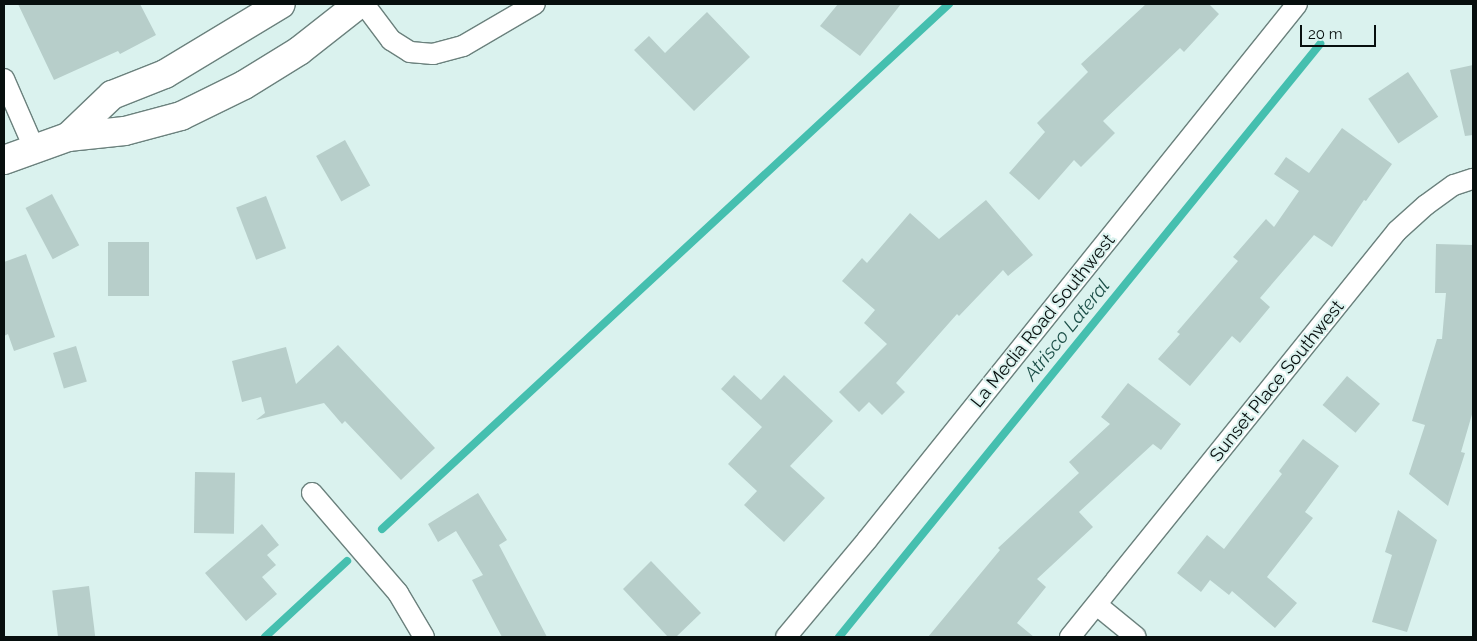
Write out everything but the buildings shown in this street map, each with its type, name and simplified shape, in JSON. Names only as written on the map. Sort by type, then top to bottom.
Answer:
[{"type":"main road","points":[[68,137],[112,95],[165,74],[281,4]]},
{"type":"main road","points":[[4,160],[68,137],[125,131],[181,116],[244,85],[298,51],[359,4]]},
{"type":"street","points":[[364,4],[391,40],[410,52],[433,54],[463,46],[535,4]]},
{"type":"street","name":"La Media Road Southwest","points":[[786,637],[867,540],[1297,4]]},
{"type":"street","points":[[4,79],[34,148]]},
{"type":"street","name":"Sunset Place Southwest","points":[[1070,637],[1397,231],[1426,204],[1454,185],[1473,179]]},
{"type":"street","points":[[312,493],[398,593],[424,637]]},
{"type":"street","points":[[1097,605],[1136,637]]},
{"type":"waterway","points":[[382,529],[949,4]]},
{"type":"waterway","name":"Atrisco Lateral","points":[[839,637],[1320,44]]},
{"type":"waterway","points":[[265,637],[347,561]]}]
